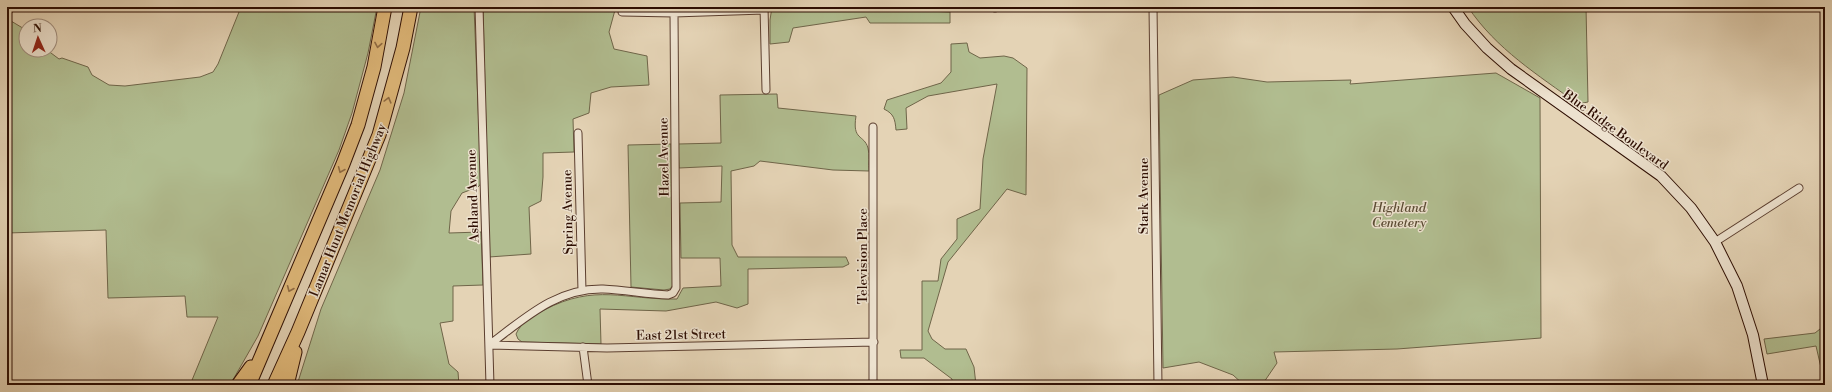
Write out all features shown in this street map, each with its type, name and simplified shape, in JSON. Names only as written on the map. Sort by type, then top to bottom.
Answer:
[{"type":"highway","name":"Lamar Hunt Memorial Highway","points":[[249,385],[344,164],[358,125],[374,67],[385,7]]},
{"type":"highway","name":"Lamar Hunt Memorial Highway","points":[[274,385],[298,332],[379,135],[403,48],[410,7]]},
{"type":"highway","points":[[287,385],[298,332]]},
{"type":"highway","points":[[238,385],[262,353]]},
{"type":"main road","name":"Blue Ridge Boulevard","points":[[1453,7],[1464,24],[1486,48],[1511,69],[1661,176],[1691,208],[1715,242],[1728,266],[1745,307],[1753,335],[1763,385]]},
{"type":"street","name":"Ashland Avenue","points":[[479,7],[490,385]]},
{"type":"street","name":"Stark Avenue","points":[[1152,7],[1158,385]]},
{"type":"street","points":[[622,12],[674,13],[764,9],[766,90]]},
{"type":"street","name":"Hazel Avenue","points":[[582,291],[602,289],[666,295],[673,293],[676,288],[674,13]]},
{"type":"street","name":"Television Place","points":[[873,385],[874,126]]},
{"type":"street","name":"Spring Avenue","points":[[578,133],[582,291]]},
{"type":"street","points":[[1715,242],[1799,188]]},
{"type":"street","points":[[489,345],[536,309],[560,298],[582,291]]},
{"type":"street","name":"East 21st Street","points":[[489,345],[583,347],[874,342]]},
{"type":"street","points":[[583,347],[588,385]]},
{"type":"green space","points":[[241,7],[377,7],[368,53],[352,113],[339,150],[258,336],[230,385],[190,385],[218,317],[187,317],[185,296],[108,298],[106,230],[7,233],[7,36],[11,21],[18,25],[18,58],[62,58],[88,67],[92,75],[109,85],[125,86],[200,77],[213,72],[218,64]]},
{"type":"green space","points":[[421,7],[474,7],[479,129],[486,128],[483,7],[739,7],[615,10],[609,32],[614,49],[647,56],[649,85],[611,87],[591,93],[589,113],[573,119],[574,152],[543,153],[541,201],[529,207],[531,254],[489,257],[486,178],[478,187],[462,193],[451,211],[449,233],[481,232],[483,285],[453,286],[453,321],[440,323],[449,364],[458,372],[459,385],[297,385],[321,309],[380,170],[404,93]]},
{"type":"green space","points":[[772,7],[920,7],[927,11],[950,12],[950,23],[870,23],[866,17],[793,28],[789,42],[770,44],[770,20]]},
{"type":"green space","points":[[1468,7],[1586,7],[1588,102],[1578,104],[1533,72],[1491,36]]},
{"type":"green space","points":[[967,43],[969,52],[980,58],[1004,56],[1013,58],[1027,68],[1026,195],[1007,189],[948,262],[928,331],[932,339],[945,349],[966,349],[974,367],[976,385],[952,385],[952,379],[924,358],[901,358],[900,350],[922,350],[922,281],[938,281],[941,259],[957,239],[957,219],[980,209],[983,159],[997,84],[928,96],[906,108],[907,129],[896,130],[893,117],[884,109],[887,100],[941,83],[951,72],[951,44]]},
{"type":"green space","name":"Highland Cemetery","points":[[1496,73],[1540,98],[1541,338],[1397,349],[1274,352],[1277,363],[1262,385],[1244,385],[1233,375],[1199,362],[1163,368],[1159,95],[1193,80],[1233,77],[1267,82],[1351,80],[1350,84]]},
{"type":"green space","points":[[777,94],[778,108],[856,116],[855,124],[857,133],[868,148],[869,171],[833,170],[760,161],[754,166],[731,171],[732,245],[738,257],[846,257],[849,264],[843,267],[748,269],[748,304],[737,308],[716,302],[666,311],[600,309],[601,344],[522,342],[518,339],[516,334],[518,330],[532,317],[562,302],[579,297],[610,295],[677,299],[683,288],[721,286],[720,258],[681,258],[680,203],[721,202],[722,166],[679,168],[678,144],[721,143],[720,95]]},
{"type":"green space","points":[[671,144],[673,285],[670,289],[664,290],[631,287],[628,145]]},
{"type":"green space","points":[[1825,325],[1825,385],[1816,346],[1767,354],[1764,339],[1815,333]]}]
